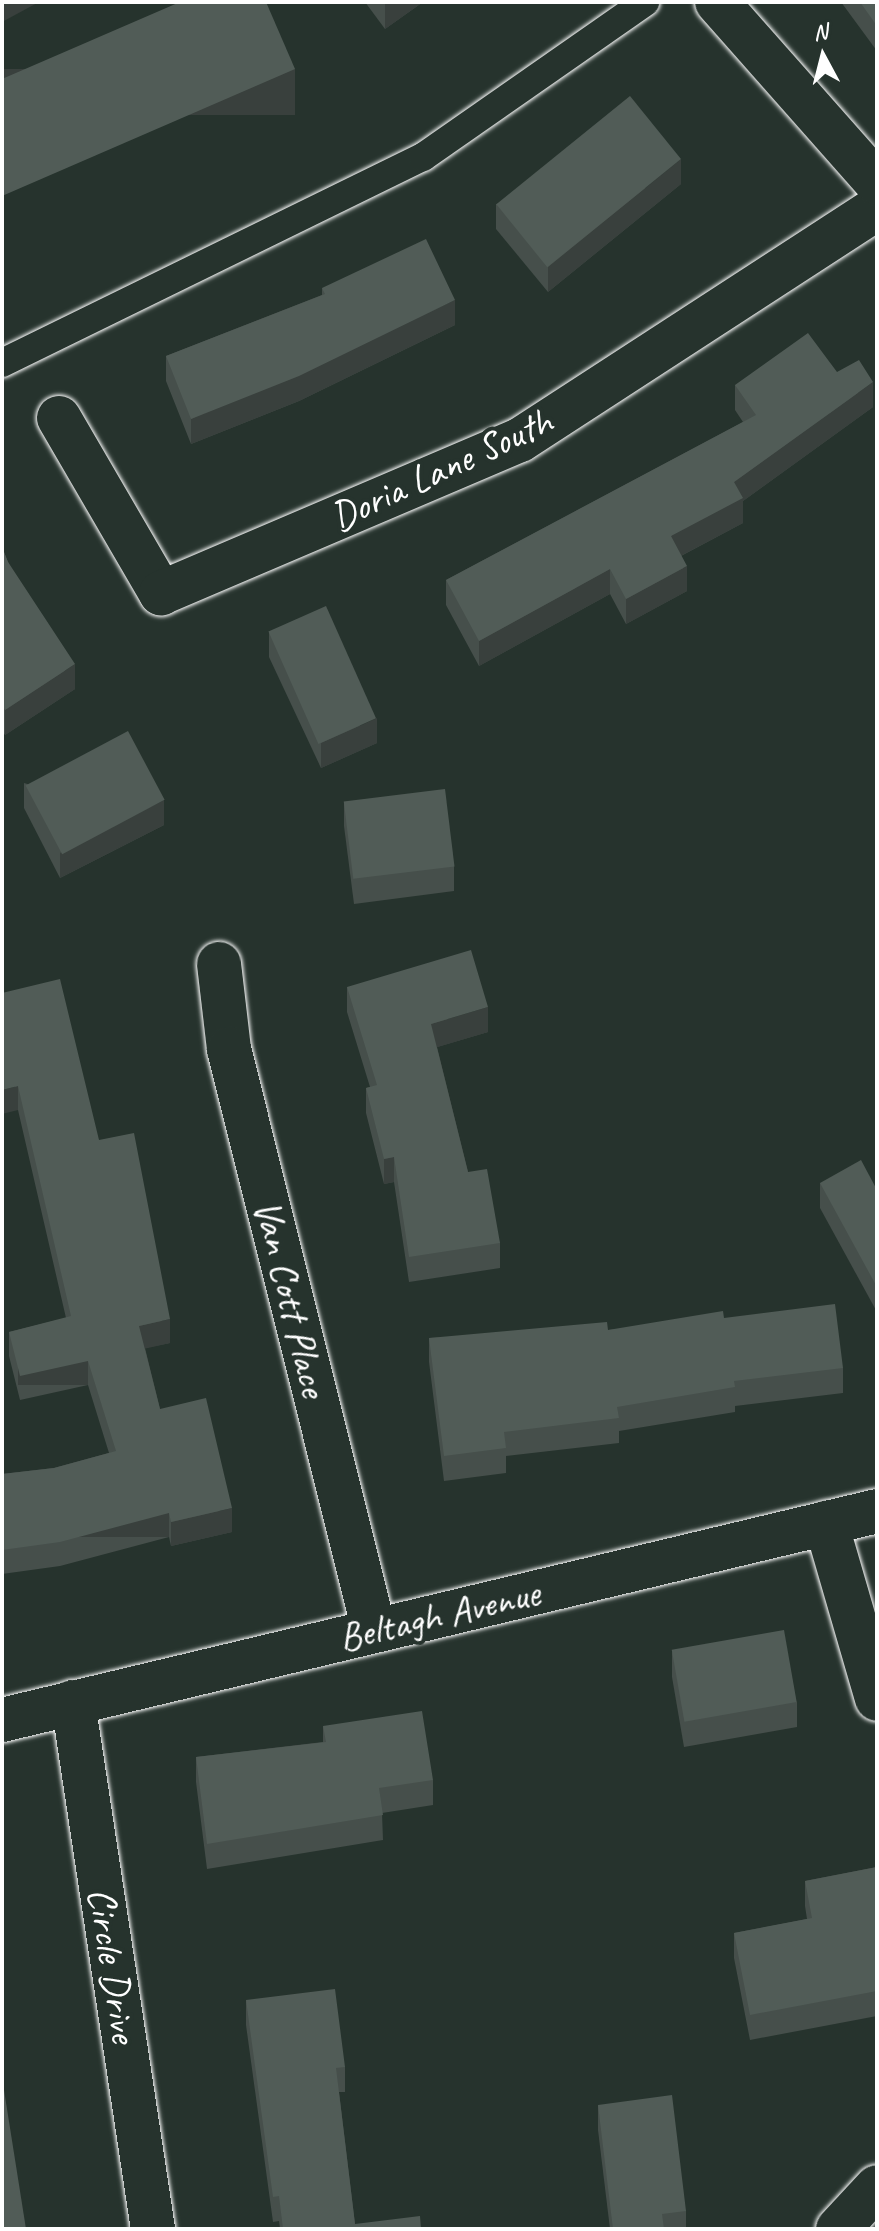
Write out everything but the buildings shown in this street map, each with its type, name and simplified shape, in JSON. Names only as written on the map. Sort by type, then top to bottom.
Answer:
[{"type":"street","points":[[717,2],[877,183]]},
{"type":"street","name":"Doria Lane South","points":[[59,418],[161,593],[520,440],[877,208]]},
{"type":"street","name":"Van Cott Place","points":[[219,964],[229,1049],[374,1630]]},
{"type":"street","name":"Beltagh Avenue","points":[[2,1720],[877,1511]]},
{"type":"street","points":[[826,1523],[877,1699]]},
{"type":"street","name":"Circle Drive","points":[[73,1702],[153,2229]]},
{"type":"street","points":[[838,2229],[877,2187]]},
{"type":"lane","points":[[2,363],[423,157],[645,2]]}]
